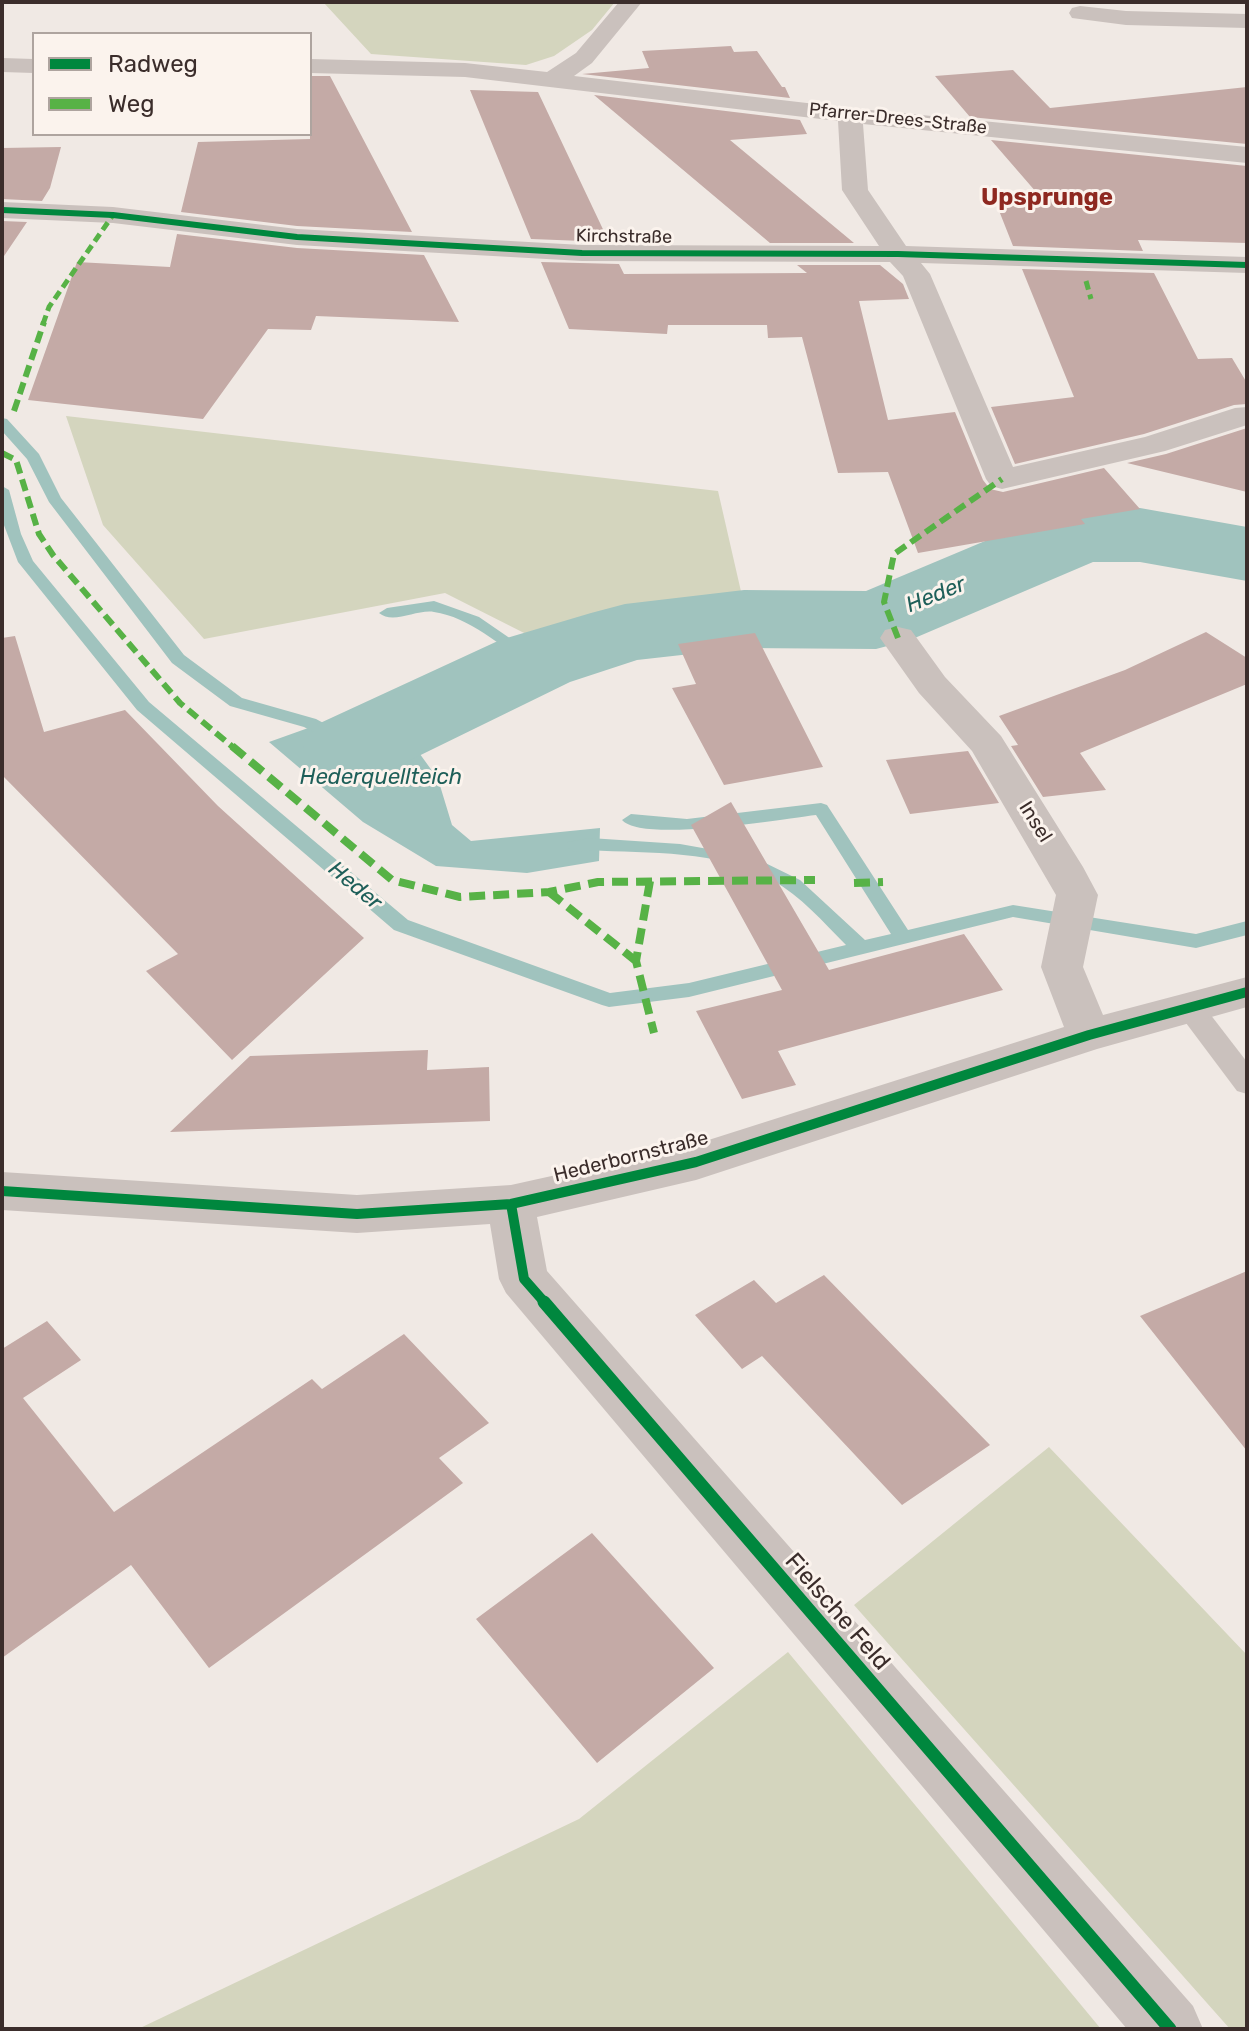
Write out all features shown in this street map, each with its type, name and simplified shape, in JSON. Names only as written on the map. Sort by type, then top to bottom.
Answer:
[{"type":"street","points":[[549,82],[584,58],[631,2]]},
{"type":"street","points":[[1080,13],[1126,18],[1247,21]]},
{"type":"street","points":[[2,65],[32,66]]},
{"type":"street","name":"Pfarrer-Drees-Straße","points":[[312,66],[465,70],[850,115],[1247,155]]},
{"type":"street","points":[[850,115],[855,190],[898,254],[916,274],[1002,479],[1154,444],[1235,417],[1247,416]]},
{"type":"street","name":"Kirchstraße","points":[[2,210],[113,215],[297,237],[582,253],[898,254],[1239,264],[1247,293]]},
{"type":"street","name":"Insel","points":[[898,638],[932,685],[987,744],[1077,895],[1062,967],[1089,1035]]},
{"type":"street","name":"Hederbornstraße","points":[[2,1191],[357,1214],[511,1204],[696,1162],[1089,1035],[1247,992]]},
{"type":"street","name":"Fielsche Feld","points":[[511,1204],[524,1279],[1170,2029]]},
{"type":"lane","points":[[1190,1008],[1247,1083]]},
{"type":"green space","points":[[615,2],[592,30],[554,56],[526,65],[371,54],[324,3]]},
{"type":"green space","points":[[66,416],[718,491],[745,609],[534,638],[445,593],[204,639],[103,525]]},
{"type":"green space","points":[[1049,1447],[1247,1655],[1247,2029],[1230,2029],[854,1605]]},
{"type":"green space","points":[[788,1652],[1101,2029],[138,2029],[579,1819]]},
{"type":"water","name":"Hederquellteich","points":[[367,707],[417,750],[438,779],[452,825],[471,841],[600,828],[599,861],[527,873],[436,866],[363,822],[269,742]]},
{"type":"building","points":[[731,46],[734,52],[757,51],[790,98],[582,74],[649,68],[642,51]]},
{"type":"building","points":[[1013,70],[1050,108],[1247,87],[1247,144],[970,117],[935,76]]},
{"type":"building","points":[[312,76],[330,76],[412,232],[297,226],[181,212],[198,142],[310,139]]},
{"type":"building","points":[[470,90],[538,92],[609,242],[531,239]]},
{"type":"building","points":[[594,95],[800,120],[807,134],[730,140],[854,243],[770,243]]},
{"type":"building","points":[[991,140],[1247,166],[1247,243],[1138,240],[1143,251],[1013,246],[994,198],[1043,200]]},
{"type":"building","points":[[61,147],[50,188],[42,201],[2,199],[2,148]]},
{"type":"building","points":[[2,221],[27,222],[2,259]]},
{"type":"building","points":[[177,234],[297,248],[424,255],[459,322],[316,316],[311,330],[268,329],[203,419],[28,400],[77,262],[170,267]]},
{"type":"building","points":[[541,262],[619,264],[624,274],[807,273],[797,265],[880,265],[903,284],[909,299],[859,301],[888,420],[955,412],[983,480],[990,489],[1003,492],[1104,468],[1140,509],[1081,519],[1085,524],[918,553],[888,472],[838,473],[802,337],[768,338],[767,325],[668,325],[667,334],[569,329]]},
{"type":"building","points":[[1022,269],[1154,273],[1198,359],[1232,358],[1247,383],[1247,404],[1234,405],[1144,434],[1015,464],[991,407],[1074,397]]},
{"type":"building","points":[[1247,428],[1247,492],[1127,463],[1166,454]]},
{"type":"building","points":[[1206,632],[1247,658],[1247,684],[1080,753],[1106,790],[1043,797],[1011,746],[1018,745],[999,716],[1125,670]]},
{"type":"building","points":[[755,633],[823,767],[724,785],[672,688],[696,684],[678,644]]},
{"type":"building","points":[[15,636],[44,732],[125,710],[218,806],[364,938],[232,1060],[146,971],[178,954],[2,775],[2,638]]},
{"type":"building","points":[[968,751],[999,803],[910,814],[886,760]]},
{"type":"building","points":[[731,802],[829,970],[964,934],[1003,990],[778,1051],[796,1085],[742,1099],[696,1011],[782,990],[691,825]]},
{"type":"building","points":[[428,1050],[427,1070],[489,1067],[490,1121],[170,1132],[250,1056]]},
{"type":"building","points":[[1247,1271],[1247,1451],[1140,1316]]},
{"type":"building","points":[[824,1275],[990,1445],[902,1505],[762,1356],[742,1369],[695,1315],[754,1280],[776,1303]]},
{"type":"building","points":[[47,1321],[81,1360],[23,1398],[114,1512],[312,1379],[322,1389],[404,1334],[489,1423],[439,1458],[463,1483],[209,1668],[131,1565],[2,1658],[2,1349]]},
{"type":"building","points":[[592,1533],[714,1668],[597,1763],[476,1619]]},
{"type":"waterway","name":"Heder","points":[[2,422],[34,457],[54,499],[178,659],[236,702],[310,723],[336,737]]},
{"type":"waterway","name":"Heder","points":[[2,490],[13,534],[26,562],[143,706],[401,925],[609,1000],[689,990],[861,948]]},
{"type":"waterway","name":"Heder","points":[[354,747],[535,661],[625,633],[744,619],[876,620],[1048,547],[1079,537],[1107,533],[1140,535],[1247,554]]},
{"type":"waterway","points":[[387,613],[434,606],[473,620],[535,661]]},
{"type":"waterway","points":[[631,820],[687,825],[821,809],[903,938]]},
{"type":"waterway","name":"Heder","points":[[574,846],[590,844],[703,852],[767,869],[794,885],[818,905],[861,948]]},
{"type":"waterway","name":"Heder","points":[[903,938],[1013,911],[1196,941],[1247,928]]},
{"type":"waterway","name":"Heder","points":[[861,948],[903,938]]},
{"type":"marked path","points":[[14,411],[49,307],[113,215]]},
{"type":"marked path","points":[[1086,281],[1091,299]]},
{"type":"marked path","points":[[2,453],[16,460],[39,534],[53,555],[180,703],[392,880],[460,897],[549,892],[598,882],[815,880]]},
{"type":"marked path","points":[[898,638],[884,602],[894,554],[1002,479]]},
{"type":"marked path","points":[[650,881],[636,961],[654,1033]]},
{"type":"marked path","points":[[854,883],[883,882]]},
{"type":"marked path","points":[[549,892],[636,961]]},
{"type":"cycle path","points":[[2,210],[113,215],[297,237],[582,253],[898,254],[1247,265]]},
{"type":"cycle path","points":[[2,1191],[357,1214],[511,1204],[696,1162],[1089,1035],[1247,992]]},
{"type":"cycle path","points":[[511,1204],[524,1279],[1170,2029]]},
{"type":"district","name":"Upsprunge","points":[[1047,198]]}]
